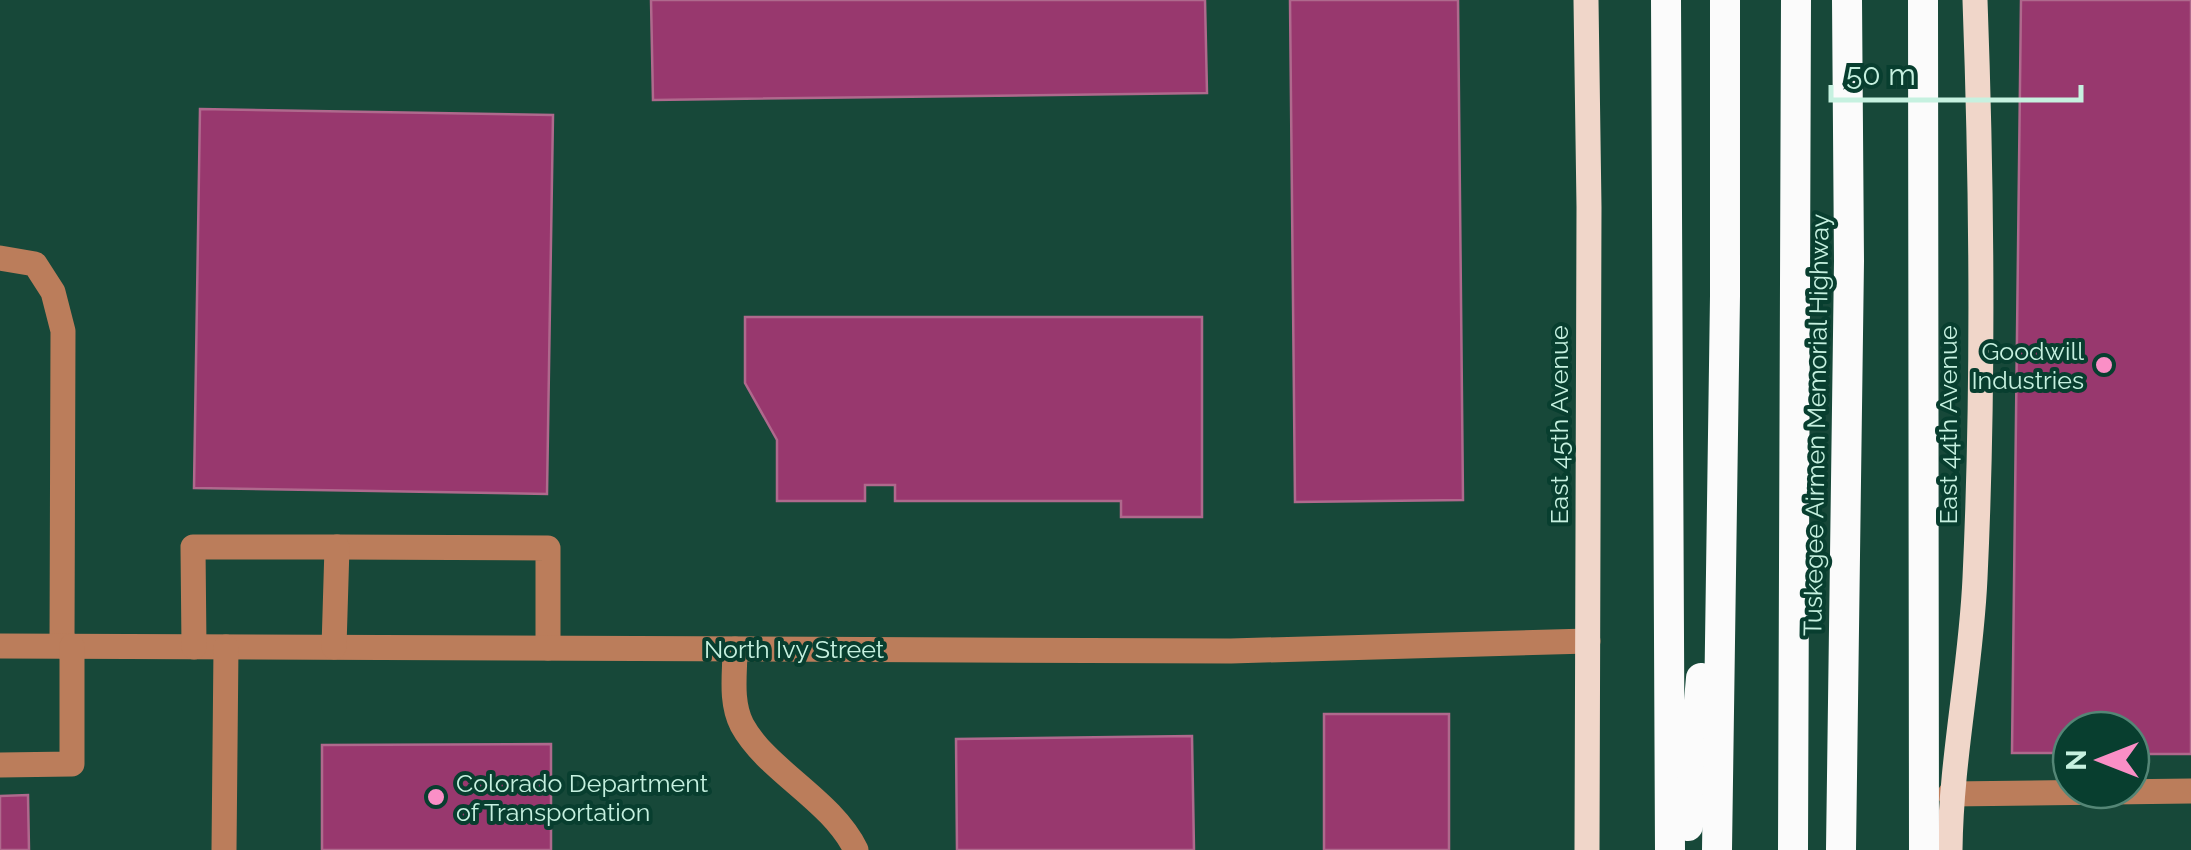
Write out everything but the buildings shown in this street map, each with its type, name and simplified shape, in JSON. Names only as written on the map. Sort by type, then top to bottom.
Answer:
[{"type":"highway","points":[[1666,0],[1670,850]]},
{"type":"highway","points":[[1716,850],[1725,296],[1725,0]]},
{"type":"highway","points":[[1793,850],[1796,0]]},
{"type":"highway","points":[[1836,0],[1849,261]]},
{"type":"highway","name":"Tuskegee Airmen Memorial Highway","points":[[1840,850],[1849,261],[1847,0]]},
{"type":"highway","points":[[1923,0],[1924,850]]},
{"type":"highway","points":[[1686,850],[1725,296]]},
{"type":"main road","name":"East 45th Avenue","points":[[1586,0],[1587,850]]},
{"type":"main road","name":"East 44th Avenue","points":[[1950,850],[1950,794],[1975,584],[1978,515],[1980,129],[1976,0]]},
{"type":"street","points":[[0,258],[35,264],[53,292],[63,331],[72,764],[0,764]]},
{"type":"street","points":[[334,647],[337,547]]},
{"type":"street","points":[[194,647],[193,548],[337,547],[548,548],[548,648]]},
{"type":"street","name":"North Ivy Street","points":[[0,646],[1231,651],[1588,641]]},
{"type":"street","points":[[224,850],[226,647]]},
{"type":"street","points":[[735,648],[734,699],[742,725],[821,805],[850,837],[856,850]]},
{"type":"street","points":[[1950,794],[2191,791]]},
{"type":"place","name":"Goodwill Industries","points":[[2104,365]]},
{"type":"place","name":"Colorado Department of Transportation","points":[[436,797]]}]
